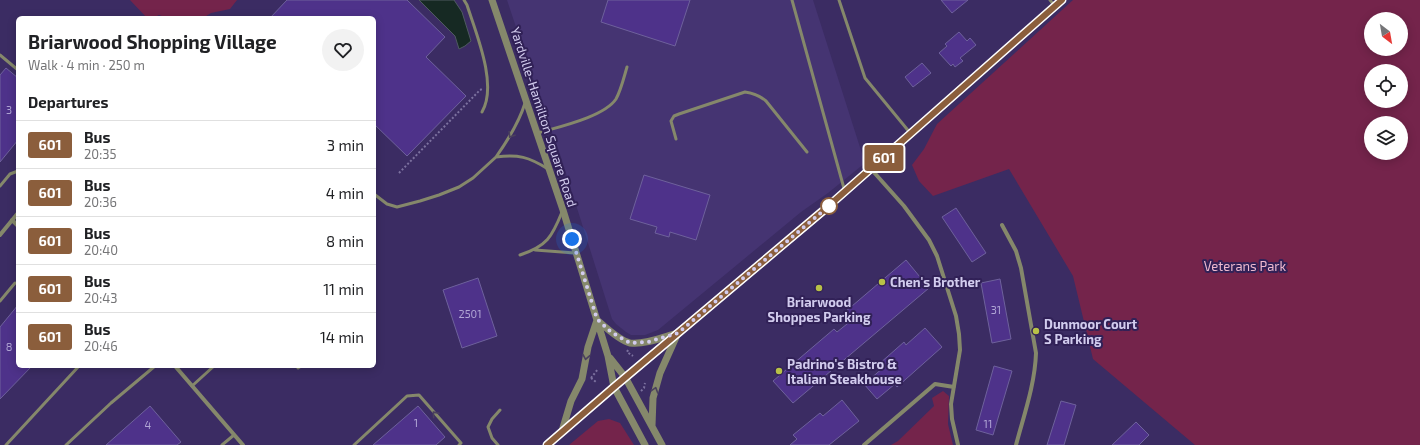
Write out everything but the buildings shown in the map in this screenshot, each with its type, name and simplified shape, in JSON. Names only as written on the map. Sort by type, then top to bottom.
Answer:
[{"type":"street","name":"Yardville-Hamilton Square Road","points":[[492,0],[563,210],[608,356],[614,387],[645,445]]},
{"type":"street","points":[[547,445],[845,192],[1062,0]]},
{"type":"street","points":[[871,169],[919,225],[937,256],[956,316],[960,350],[952,404],[952,419],[958,445]]},
{"type":"street","points":[[0,235],[16,215]]},
{"type":"street","points":[[12,220],[16,224]]},
{"type":"street","points":[[1002,225],[1016,251],[1021,268],[1036,353],[1036,367],[1016,445]]},
{"type":"street","points":[[562,432],[571,401],[582,379],[588,348],[597,319],[611,332],[630,343],[648,342],[678,333]]},
{"type":"street","points":[[652,428],[653,398],[660,373],[678,333]]},
{"type":"street","name":"Yardville-Hamilton Square Road","points":[[608,356],[625,378],[662,445]]},
{"type":"street","points":[[177,368],[243,445]]},
{"type":"street","points":[[864,445],[935,384],[954,387]]},
{"type":"lane","points":[[464,0],[467,5],[486,65],[487,99],[486,106],[482,112]]},
{"type":"lane","points":[[792,0],[845,192]]},
{"type":"lane","points":[[839,0],[865,78],[911,134]]},
{"type":"lane","points":[[1050,0],[1055,6]]},
{"type":"lane","points":[[0,56],[16,68]]},
{"type":"lane","points":[[538,133],[588,117],[611,105],[616,98],[627,67]]},
{"type":"lane","points":[[676,139],[672,121],[674,116],[744,92],[760,96],[766,101],[807,152]]},
{"type":"lane","points":[[376,196],[387,204],[397,207],[439,195],[458,187],[473,178],[496,157],[512,134],[521,116],[526,100]]},
{"type":"lane","points":[[496,157],[509,156],[534,160],[550,170]]},
{"type":"lane","points":[[0,186],[10,174],[16,172]]},
{"type":"lane","points":[[520,255],[535,250],[548,240],[555,230],[563,210]]},
{"type":"lane","points":[[535,250],[576,253]]},
{"type":"lane","points":[[0,301],[15,284]]},
{"type":"lane","points":[[6,445],[77,368]]},
{"type":"lane","points":[[66,445],[111,403],[153,368]]},
{"type":"lane","points":[[192,386],[212,368]]},
{"type":"lane","points":[[354,445],[407,396],[419,395],[460,444]]},
{"type":"lane","points":[[498,445],[492,438],[488,427],[492,419],[500,410]]},
{"type":"lane","points":[[222,445],[234,435]]},
{"type":"path","points":[[399,173],[480,90],[487,88]]},
{"type":"path","points":[[627,352],[632,356]]},
{"type":"path","points":[[596,382],[590,378],[598,369]]},
{"type":"path","points":[[641,391],[644,388],[645,383]]},
{"type":"shaded area","points":[[419,0],[454,0],[462,12],[471,41],[459,49],[455,36]]},
{"type":"shaded area","points":[[507,0],[813,0],[865,163],[828,193],[801,212],[658,330],[645,335],[631,335],[616,324],[612,319],[559,151]]},
{"type":"green space","points":[[130,0],[237,0],[230,9],[211,13],[206,16],[145,16]]},
{"type":"green space","name":"Veterans Park","points":[[1073,0],[1420,0],[1420,445],[1195,445],[1093,359],[1073,276],[1009,169],[933,196],[919,181],[912,165],[924,149],[937,124]]},
{"type":"green space","points":[[943,391],[949,396],[948,424],[953,445],[891,445],[898,441],[934,406],[932,398]]},
{"type":"green space","points":[[609,419],[620,423],[634,445],[569,445],[598,421]]},
{"type":"bus line","name":"601","points":[[547,445],[824,210],[1062,0]]},
{"type":"place","name":"Chen's Brother","points":[[882,282]]},
{"type":"place","name":"Briarwood Shoppes Parking","points":[[819,288]]},
{"type":"place","name":"Dunmoor Court S Parking","points":[[1036,331]]},
{"type":"place","name":"Padrino's Bistro & Italian Steakhouse","points":[[779,371]]},
{"type":"route","points":[[572,239],[597,319],[611,332],[630,343],[648,342],[678,333],[829,206]]}]
